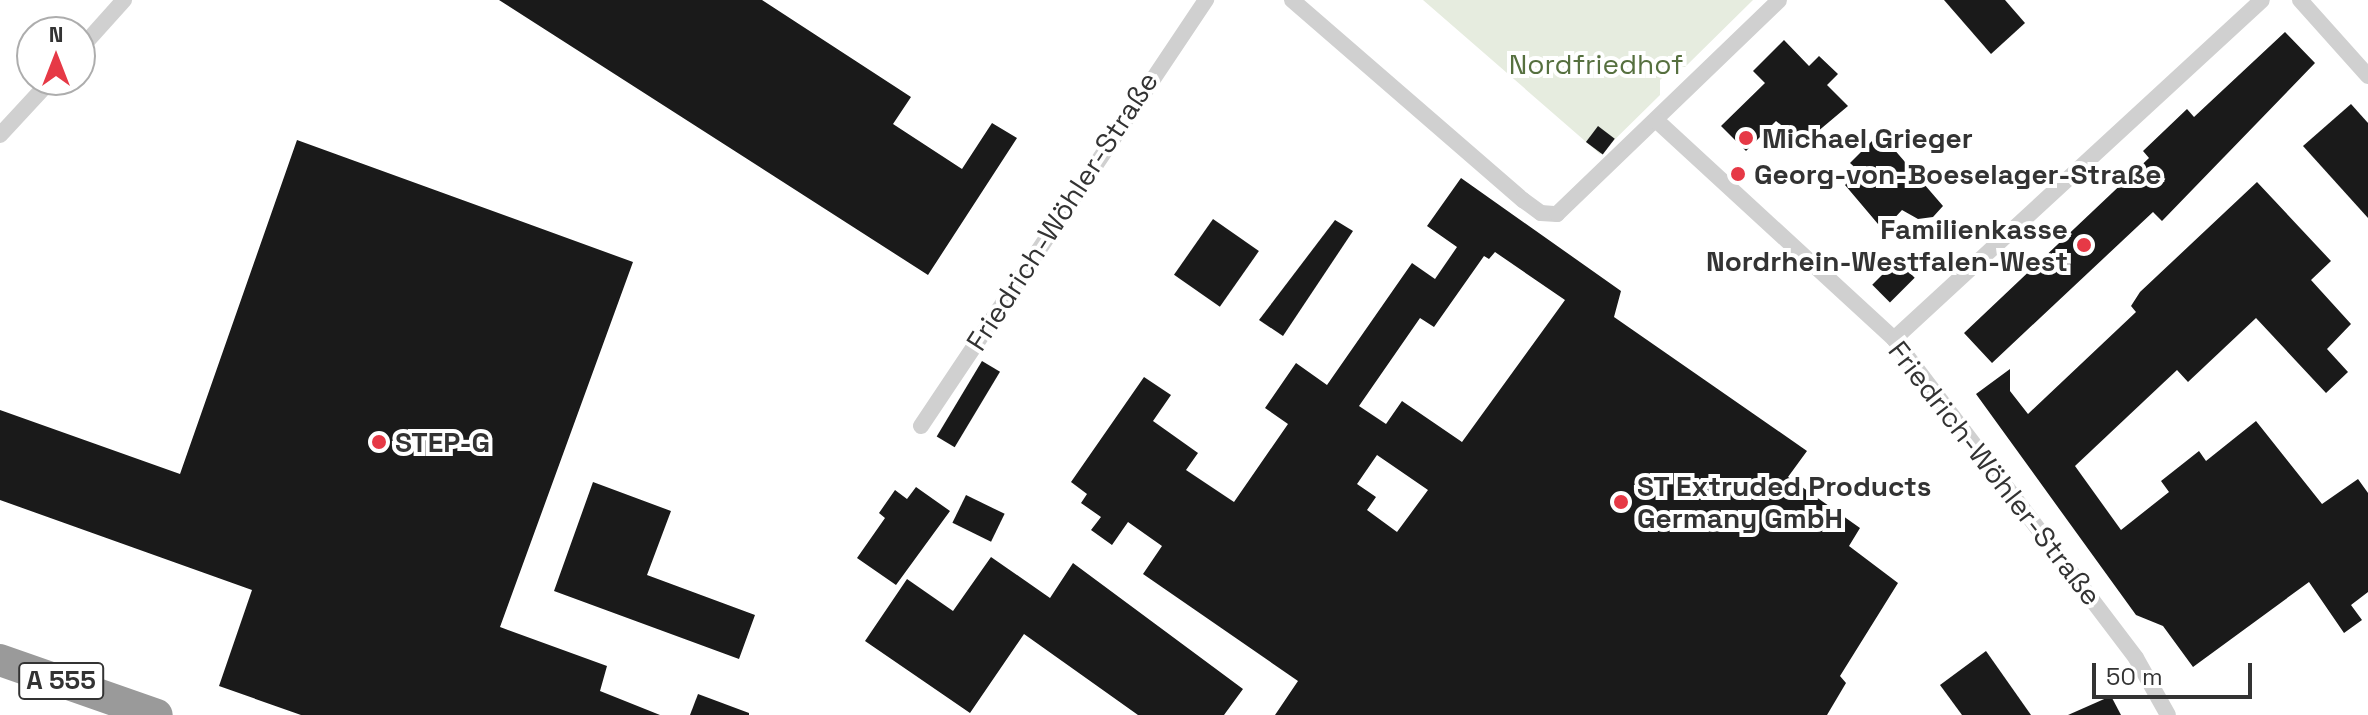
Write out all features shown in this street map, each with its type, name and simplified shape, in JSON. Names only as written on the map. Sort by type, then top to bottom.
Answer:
[{"type":"highway","name":"A 555","points":[[0,660],[157,715]]},
{"type":"street","points":[[96,31],[124,0]]},
{"type":"street","name":"Friedrich-Wöhler-Straße","points":[[921,426],[1206,0]]},
{"type":"street","points":[[1292,0],[1541,213],[1569,208],[1779,0]]},
{"type":"street","points":[[1894,339],[2262,0]]},
{"type":"street","points":[[2300,0],[2368,76]]},
{"type":"street","points":[[1,131],[35,96]]},
{"type":"street","name":"Friedrich-Wöhler-Straße","points":[[1656,120],[1894,339],[2136,658],[2168,715]]},
{"type":"green space","name":"Nordfriedhof","points":[[1423,0],[1753,0],[1685,67],[1675,65],[1660,80],[1660,95],[1600,154]]},
{"type":"building","points":[[499,0],[762,0],[911,97],[893,124],[962,169],[992,123],[1017,138],[928,275]]},
{"type":"building","points":[[1944,0],[2005,0],[2025,23],[1991,54]]},
{"type":"building","points":[[2285,32],[2315,63],[2162,221],[2153,212],[1992,363],[1964,333],[2149,158],[2143,151],[2187,109],[2194,117]]},
{"type":"building","points":[[1784,40],[1809,66],[1819,56],[1838,74],[1827,85],[1848,106],[1804,143],[1776,121],[1746,151],[1721,126],[1765,83],[1753,71]]},
{"type":"building","points":[[2351,104],[2368,123],[2368,218],[2303,146]]},
{"type":"building","points":[[1598,126],[1615,139],[1603,155],[1586,142]]},
{"type":"building","points":[[1880,133],[1943,206],[1933,217],[1918,219],[1902,210],[1890,223],[1878,224],[1845,185],[1859,171],[1850,163]]},
{"type":"building","name":"STEP-G","points":[[297,140],[633,262],[500,627],[607,666],[600,691],[660,715],[301,715],[219,686],[252,590],[0,500],[0,410],[180,474]]},
{"type":"building","name":"ST Extruded Products Germany GmbH","points":[[1461,178],[1621,291],[1614,317],[1807,451],[1788,477],[1860,528],[1849,546],[1898,583],[1840,676],[1846,683],[1827,715],[1275,715],[1298,681],[1143,574],[1162,546],[1128,522],[1112,545],[1091,530],[1101,517],[1081,503],[1087,494],[1071,482],[1144,377],[1171,395],[1153,421],[1198,453],[1186,470],[1234,502],[1288,424],[1265,408],[1296,363],[1327,385],[1412,263],[1435,279],[1457,247],[1427,226]],"holes":[[[1495,252],[1565,300],[1462,442],[1402,401],[1386,424],[1359,406],[1420,318],[1434,327],[1484,256],[1489,259]],[[1377,455],[1428,490],[1397,532],[1367,510],[1376,497],[1357,484]]]},
{"type":"building","points":[[2257,182],[2331,261],[2311,280],[2351,324],[2327,349],[2348,372],[2326,393],[2256,318],[2188,382],[2177,370],[2075,466],[2121,530],[2169,492],[2161,481],[2199,451],[2206,461],[2256,421],[2322,504],[2358,479],[2368,493],[2368,592],[2351,605],[2362,620],[2344,633],[2309,582],[2193,667],[2163,626],[2136,615],[1976,394],[2010,369],[2010,391],[2028,414],[2136,312],[2131,306],[2140,292]]},
{"type":"building","points":[[1213,219],[1259,251],[1220,307],[1174,275]]},
{"type":"building","points":[[1335,220],[1353,231],[1283,336],[1259,320]]},
{"type":"building","points":[[1897,260],[1915,278],[1890,302],[1872,285]]},
{"type":"building","points":[[982,361],[1000,372],[955,447],[937,436]]},
{"type":"building","points":[[593,482],[671,511],[647,575],[755,615],[739,659],[554,591]]},
{"type":"building","points":[[916,487],[950,511],[896,585],[857,558],[885,518],[879,513],[895,490],[907,499]]},
{"type":"building","points":[[966,495],[1005,514],[991,542],[952,523]]},
{"type":"building","points":[[991,557],[1050,598],[1073,563],[1243,689],[1224,715],[1138,715],[1024,634],[970,713],[865,641],[907,579],[953,611]]},
{"type":"building","points":[[1986,651],[2031,715],[1962,715],[1940,685]]},
{"type":"building","points":[[698,694],[749,713],[749,715],[690,715]]},
{"type":"building","points":[[2111,696],[2121,715],[2068,715]]},
{"type":"place","name":"Michael Grieger","points":[[1746,138]]},
{"type":"place","name":"Georg-von-Boeselager-Straße","points":[[1738,174]]},
{"type":"place","name":"Familienkasse Nordrhein-Westfalen-West","points":[[2084,245]]},
{"type":"place","name":"STEP-G","points":[[379,442]]},
{"type":"place","name":"ST Extruded Products Germany GmbH","points":[[1621,502]]}]
